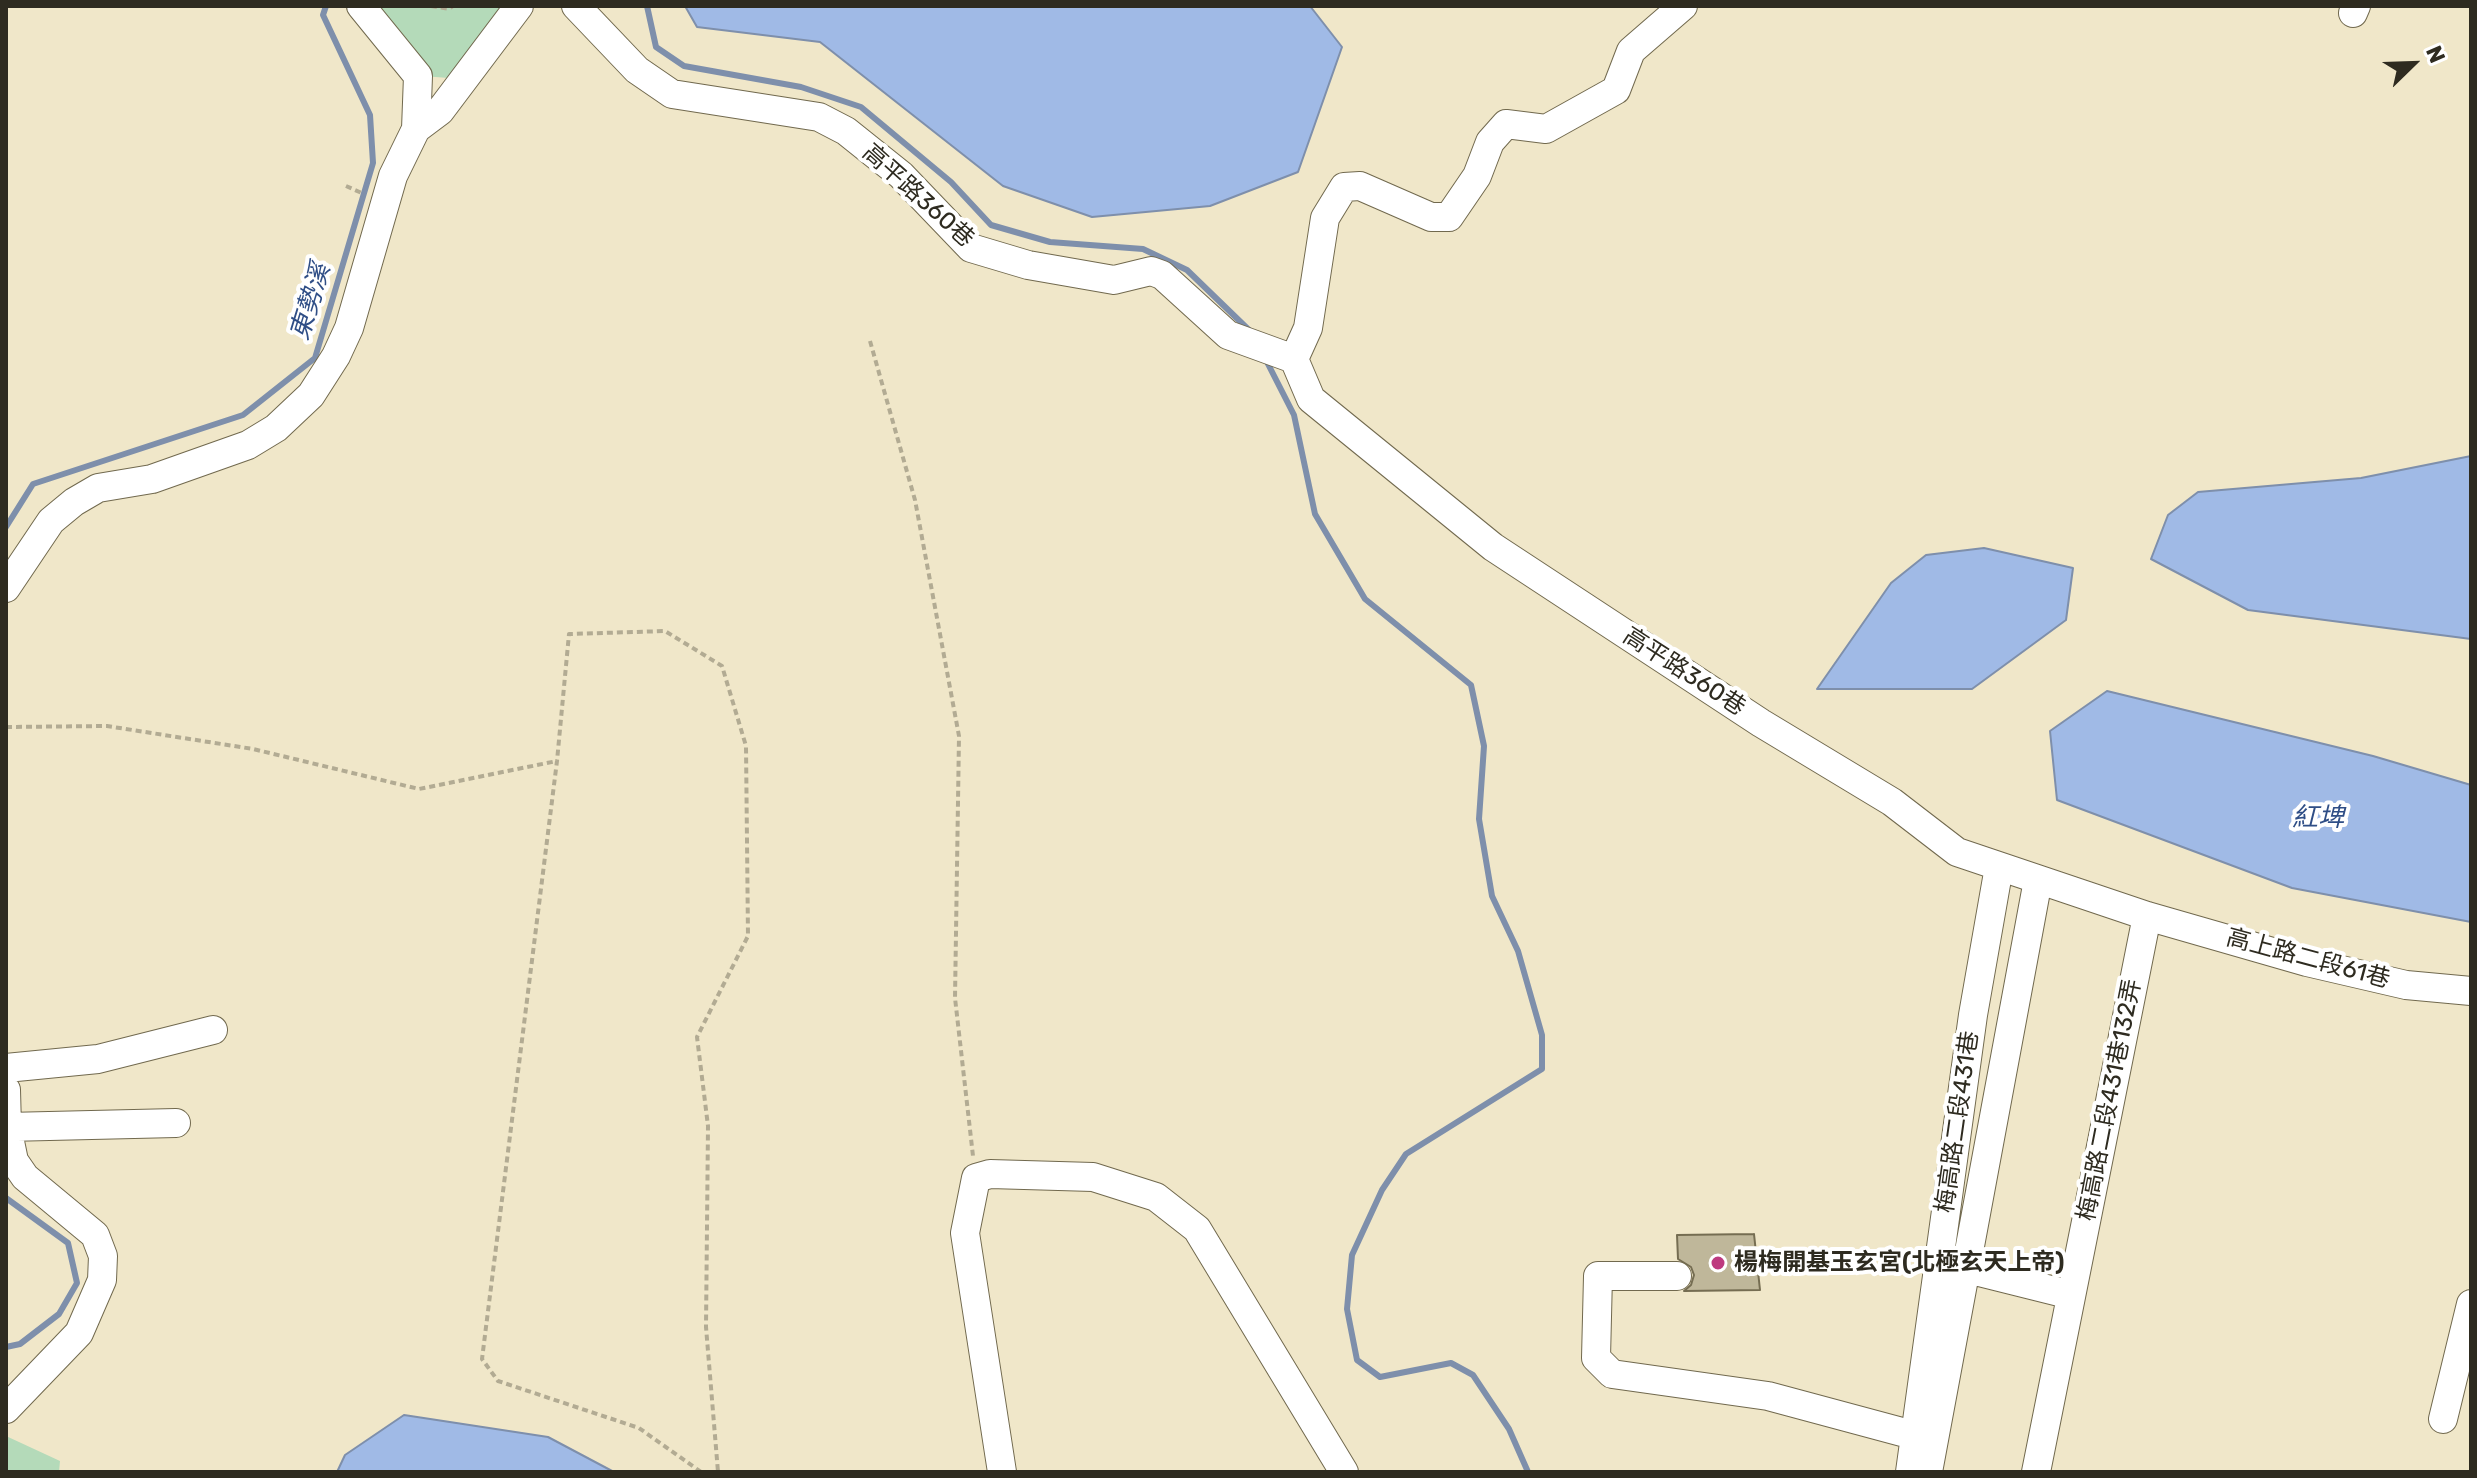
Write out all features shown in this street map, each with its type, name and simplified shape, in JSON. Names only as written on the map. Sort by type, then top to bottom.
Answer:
[{"type":"street","points":[[361,6],[418,76],[453,88]]},
{"type":"street","points":[[416,129],[440,111],[453,88],[519,6]]},
{"type":"street","name":"高平路360巷","points":[[576,6],[637,70],[672,94],[819,117],[846,131],[911,184],[971,248],[1028,265],[1114,280],[1151,271],[1162,275],[1228,335],[1284,355],[1311,399],[1493,547],[1761,723],[1892,802],[1957,852],[2147,916]]},
{"type":"street","points":[[1284,355],[1308,328],[1325,218],[1344,187],[1360,186],[1431,217],[1449,217],[1477,176],[1490,142],[1506,124],[1546,129],[1616,90],[1631,51],[1683,6]]},
{"type":"street","points":[[6,588],[51,521],[74,502],[98,488],[152,479],[248,445],[276,428],[311,395],[336,356],[349,328],[393,176],[416,129],[418,76]]},
{"type":"street","name":"梅高路二段431巷","points":[[1910,1472],[1973,1015],[1999,867]]},
{"type":"street","name":"梅高路二段431巷","points":[[1928,1472],[2038,880]]},
{"type":"street","name":"高上路二段61巷","points":[[2147,916],[2335,969],[2406,985],[2471,991]]},
{"type":"street","name":"梅高路二段431巷132弄","points":[[2036,1472],[2147,916]]},
{"type":"street","points":[[6,1068],[98,1059],[213,1030]]},
{"type":"street","points":[[6,1090],[7,1127],[14,1161],[25,1177],[95,1235],[103,1256],[102,1280],[79,1333],[6,1409]]},
{"type":"street","points":[[7,1127],[176,1123]]},
{"type":"street","points":[[1002,1472],[965,1233],[976,1178],[990,1174],[1093,1177],[1156,1197],[1197,1229],[1344,1472]]},
{"type":"street","points":[[1967,1269],[2071,1295]]},
{"type":"street","points":[[1677,1276],[1598,1276],[1596,1358],[1612,1374],[1768,1396],[1913,1435]]},
{"type":"street","points":[[2443,1419],[2471,1304]]},
{"type":"path","points":[[431,6],[449,9],[453,6]]},
{"type":"path","points":[[870,341],[915,500],[959,736],[955,998],[976,1178]]},
{"type":"path","points":[[701,1472],[639,1428],[498,1381],[482,1359],[557,761],[569,634],[665,631],[722,666],[746,746],[748,936],[697,1037],[708,1126],[706,1327],[718,1472]]},
{"type":"path","points":[[6,727],[107,726],[253,749],[419,789],[557,761]]},
{"type":"green space","points":[[373,6],[504,6],[449,78],[422,76]]},
{"type":"green space","points":[[6,1436],[60,1461],[59,1472],[6,1472]]},
{"type":"water","points":[[685,6],[1310,6],[1342,47],[1298,172],[1210,206],[1092,217],[1003,186],[820,42],[697,27]]},
{"type":"water","points":[[2471,456],[2471,639],[2248,610],[2151,559],[2168,515],[2198,492],[2361,478]]},
{"type":"water","points":[[1984,548],[2073,568],[2066,620],[1972,689],[1817,689],[1891,583],[1926,555]]},
{"type":"water","name":"紅埤","points":[[2107,691],[2373,756],[2471,785],[2471,922],[2292,888],[2057,800],[2050,731]]},
{"type":"water","points":[[404,1415],[548,1437],[614,1472],[337,1472],[345,1455]]},
{"type":"building","name":"楊梅開基玉玄宮(北極玄天上帝)","points":[[1754,1234],[1760,1290],[1684,1291],[1691,1285],[1694,1275],[1691,1267],[1678,1259],[1677,1235]]},
{"type":"waterway","name":"東勢溪","points":[[6,527],[33,484],[243,415],[315,358],[373,163],[370,115],[323,15],[326,6]]},
{"type":"waterway","points":[[647,6],[656,47],[684,66],[801,87],[861,107],[951,182],[991,225],[1050,242],[1143,249],[1187,270],[1251,332]]},
{"type":"waterway","points":[[1266,360],[1294,415],[1315,514],[1365,599],[1471,685],[1484,746],[1479,819],[1492,896],[1518,951],[1542,1035],[1542,1069],[1406,1154],[1382,1190],[1352,1255],[1347,1309],[1357,1360],[1380,1377],[1451,1363],[1473,1375],[1509,1429],[1528,1472]]},
{"type":"waterway","name":"東勢溪","points":[[6,1198],[68,1243],[77,1283],[59,1314],[20,1344],[6,1347]]},
{"type":"place","name":"楊梅開基玉玄宮(北極玄天上帝)","points":[[1718,1263]]}]
